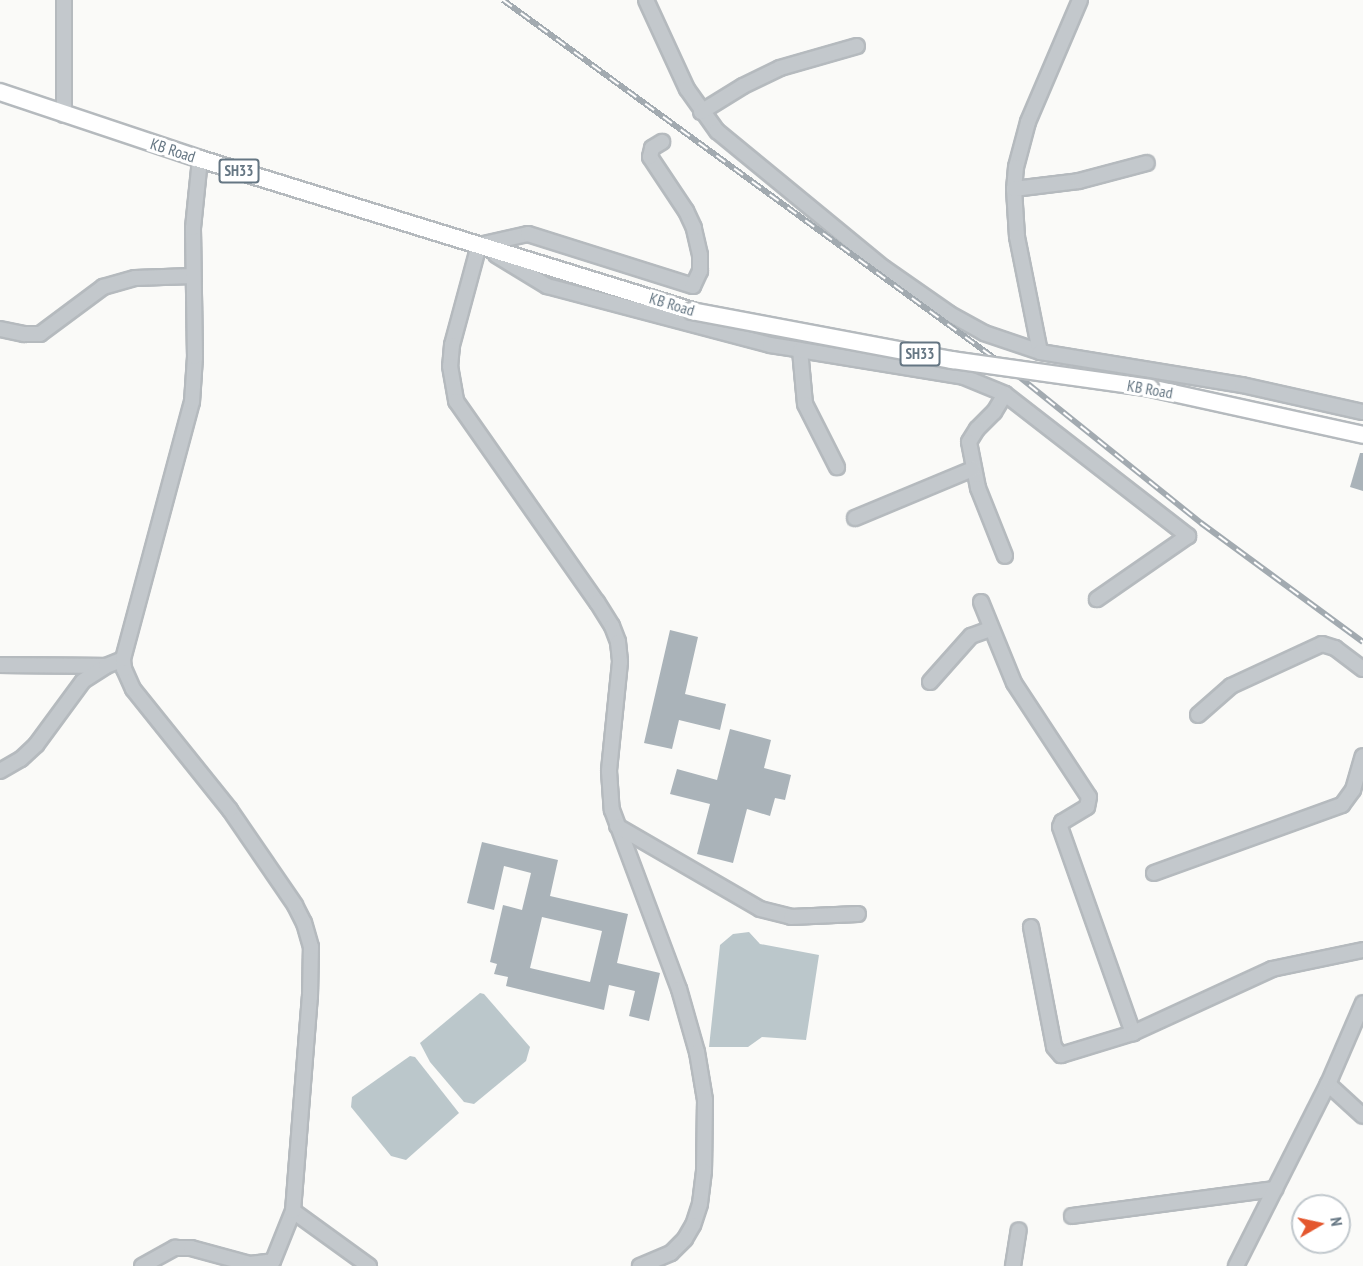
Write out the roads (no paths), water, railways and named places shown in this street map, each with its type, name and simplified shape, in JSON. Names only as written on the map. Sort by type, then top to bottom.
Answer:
[{"type":"main road","name":"KB Road","points":[[0,92],[200,159],[692,311],[952,360],[1150,388],[1363,435]]},
{"type":"street","points":[[64,0],[64,115]]},
{"type":"street","points":[[646,0],[687,89],[701,112],[733,146],[884,268],[950,314],[984,333],[1040,352],[1242,385],[1363,412]]},
{"type":"street","points":[[1040,352],[1017,237],[1014,189],[1016,167],[1028,122],[1080,0]]},
{"type":"street","points":[[701,112],[780,68],[857,46]]},
{"type":"street","points":[[479,245],[528,234],[693,286],[700,271],[700,255],[694,228],[686,211],[650,157],[652,148],[662,142]]},
{"type":"street","points":[[142,1266],[175,1248],[191,1248],[250,1264],[273,1261],[293,1211],[312,971],[311,947],[304,924],[249,836],[209,782],[133,689],[127,678],[123,659],[192,402],[195,357],[192,276],[193,212],[200,159]]},
{"type":"street","points":[[1014,189],[1079,181],[1147,163]]},
{"type":"street","points":[[479,245],[547,286],[770,345],[964,377],[1005,394],[1188,536],[1097,599]]},
{"type":"street","points":[[479,245],[452,345],[450,366],[456,401],[612,626],[618,642],[620,662],[609,771],[609,794],[616,826],[679,989],[697,1052],[705,1100],[704,1171],[700,1204],[693,1225],[685,1239],[670,1253],[640,1266]]},
{"type":"street","points":[[0,329],[24,334],[40,334],[103,287],[135,278],[192,276]]},
{"type":"street","points":[[800,350],[805,404],[837,467]]},
{"type":"street","points":[[1005,394],[994,412],[971,436],[969,442],[973,469],[986,512],[1005,556]]},
{"type":"street","points":[[855,518],[973,469]]},
{"type":"street","points":[[981,602],[990,629],[1014,682],[1086,790],[1087,807],[1062,822],[1060,827],[1133,1033]]},
{"type":"street","points":[[930,682],[971,636],[990,629]]},
{"type":"street","points":[[1198,715],[1231,686],[1322,644],[1335,648],[1363,669]]},
{"type":"street","points":[[0,771],[21,759],[36,745],[83,681],[106,666],[123,659]]},
{"type":"street","points":[[0,665],[106,666]]},
{"type":"street","points":[[1154,873],[1342,804],[1353,790],[1363,756]]},
{"type":"street","points":[[616,826],[760,909],[791,917],[858,914]]},
{"type":"street","points":[[1031,927],[1057,1053],[1067,1054],[1133,1033],[1272,969],[1363,950]]},
{"type":"street","points":[[1236,1266],[1328,1084],[1363,1003]]},
{"type":"street","points":[[1328,1084],[1363,1116]]},
{"type":"street","points":[[1072,1216],[1275,1189]]},
{"type":"street","points":[[293,1211],[369,1266]]},
{"type":"street","points":[[1013,1266],[1019,1230]]},
{"type":"railway","points":[[503,0],[1012,371],[1201,523],[1363,642]]}]
